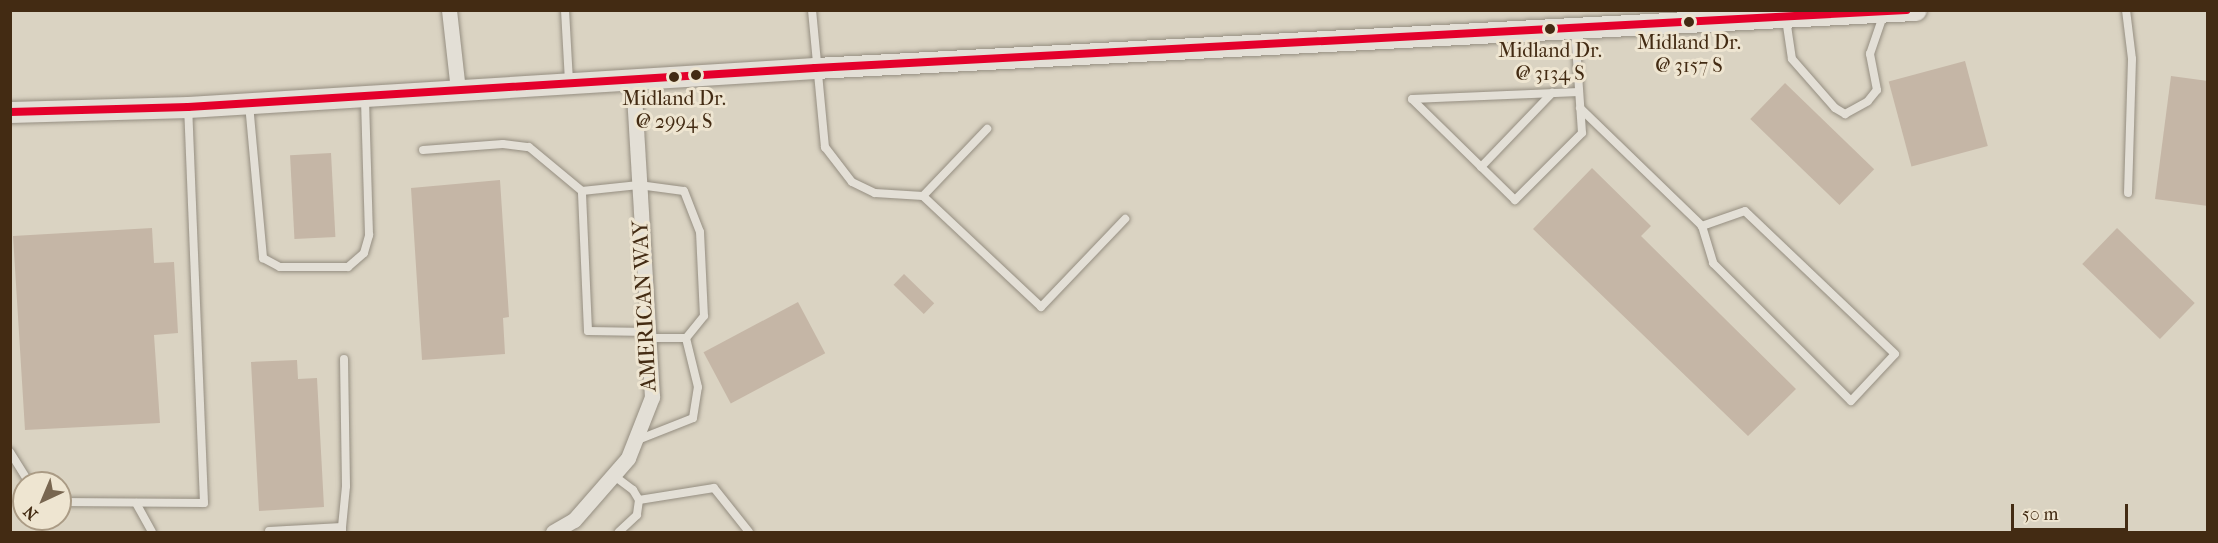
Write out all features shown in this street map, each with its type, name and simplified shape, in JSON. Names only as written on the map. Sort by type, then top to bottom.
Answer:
[{"type":"street","points":[[449,10],[458,90]]},
{"type":"street","points":[[10,112],[249,103],[815,68],[1915,10]]},
{"type":"street","name":"AMERICAN WAY","points":[[553,532],[574,520],[628,458],[652,397],[633,79]]},
{"type":"lane","points":[[565,10],[569,83]]},
{"type":"lane","points":[[812,10],[815,68],[825,147],[852,182],[875,193],[922,196],[1041,307],[1125,219]]},
{"type":"lane","points":[[2126,10],[2132,59],[2128,193]]},
{"type":"lane","points":[[1786,17],[1792,59],[1835,108],[1845,114],[1868,101],[1876,90],[1870,54],[1885,12]]},
{"type":"lane","points":[[1575,28],[1582,133],[1515,200],[1412,99],[1579,92]]},
{"type":"lane","points":[[1481,167],[1552,93]]},
{"type":"lane","points":[[249,103],[263,258],[280,267],[348,267],[364,253],[369,235],[365,96]]},
{"type":"lane","points":[[72,502],[204,503],[188,106]]},
{"type":"lane","points":[[1580,108],[1702,226],[1713,263],[1851,401],[1895,354],[1745,211],[1702,226]]},
{"type":"lane","points":[[922,196],[987,129]]},
{"type":"lane","points":[[423,150],[503,144],[529,147],[582,191],[639,185],[684,191],[699,232],[704,316],[686,338]]},
{"type":"lane","points":[[582,191],[588,331],[686,338]]},
{"type":"lane","points":[[635,441],[693,418],[698,387],[686,338]]},
{"type":"lane","points":[[269,531],[342,530],[346,486],[344,359]]},
{"type":"lane","points":[[10,452],[22,471]]},
{"type":"lane","points":[[613,475],[633,490],[639,500],[637,514],[619,532]]},
{"type":"lane","points":[[639,500],[714,488],[750,532]]},
{"type":"lane","points":[[136,503],[152,532]]},
{"type":"building","points":[[1965,61],[1988,146],[1911,166],[1889,81]]},
{"type":"building","points":[[2171,76],[2208,81],[2208,206],[2155,199]]},
{"type":"building","points":[[1785,83],[1874,169],[1839,205],[1750,119]]},
{"type":"building","points":[[331,153],[335,237],[294,239],[290,155]]},
{"type":"building","points":[[1592,168],[1651,226],[1641,236],[1796,389],[1748,436],[1533,229]]},
{"type":"building","points":[[500,180],[509,317],[503,318],[505,354],[422,360],[411,188]]},
{"type":"building","points":[[152,228],[154,263],[174,262],[178,333],[154,335],[160,423],[25,430],[13,236]]},
{"type":"building","points":[[2117,228],[2195,303],[2160,339],[2082,264]]},
{"type":"building","points":[[904,274],[934,303],[924,314],[894,285]]},
{"type":"building","points":[[798,302],[825,353],[731,403],[704,352]]},
{"type":"building","points":[[297,360],[298,379],[317,378],[324,507],[259,511],[251,362]]},
{"type":"transit line","points":[[10,112],[188,107],[815,68],[1906,10]]},
{"type":"place","name":"Midland Dr. @ 3157 S","points":[[1689,22]]},
{"type":"place","name":"Midland Dr. @ 3134 S","points":[[1550,29]]},
{"type":"place","name":"Midland Dr. @ 2994 S","points":[[674,77]]}]
